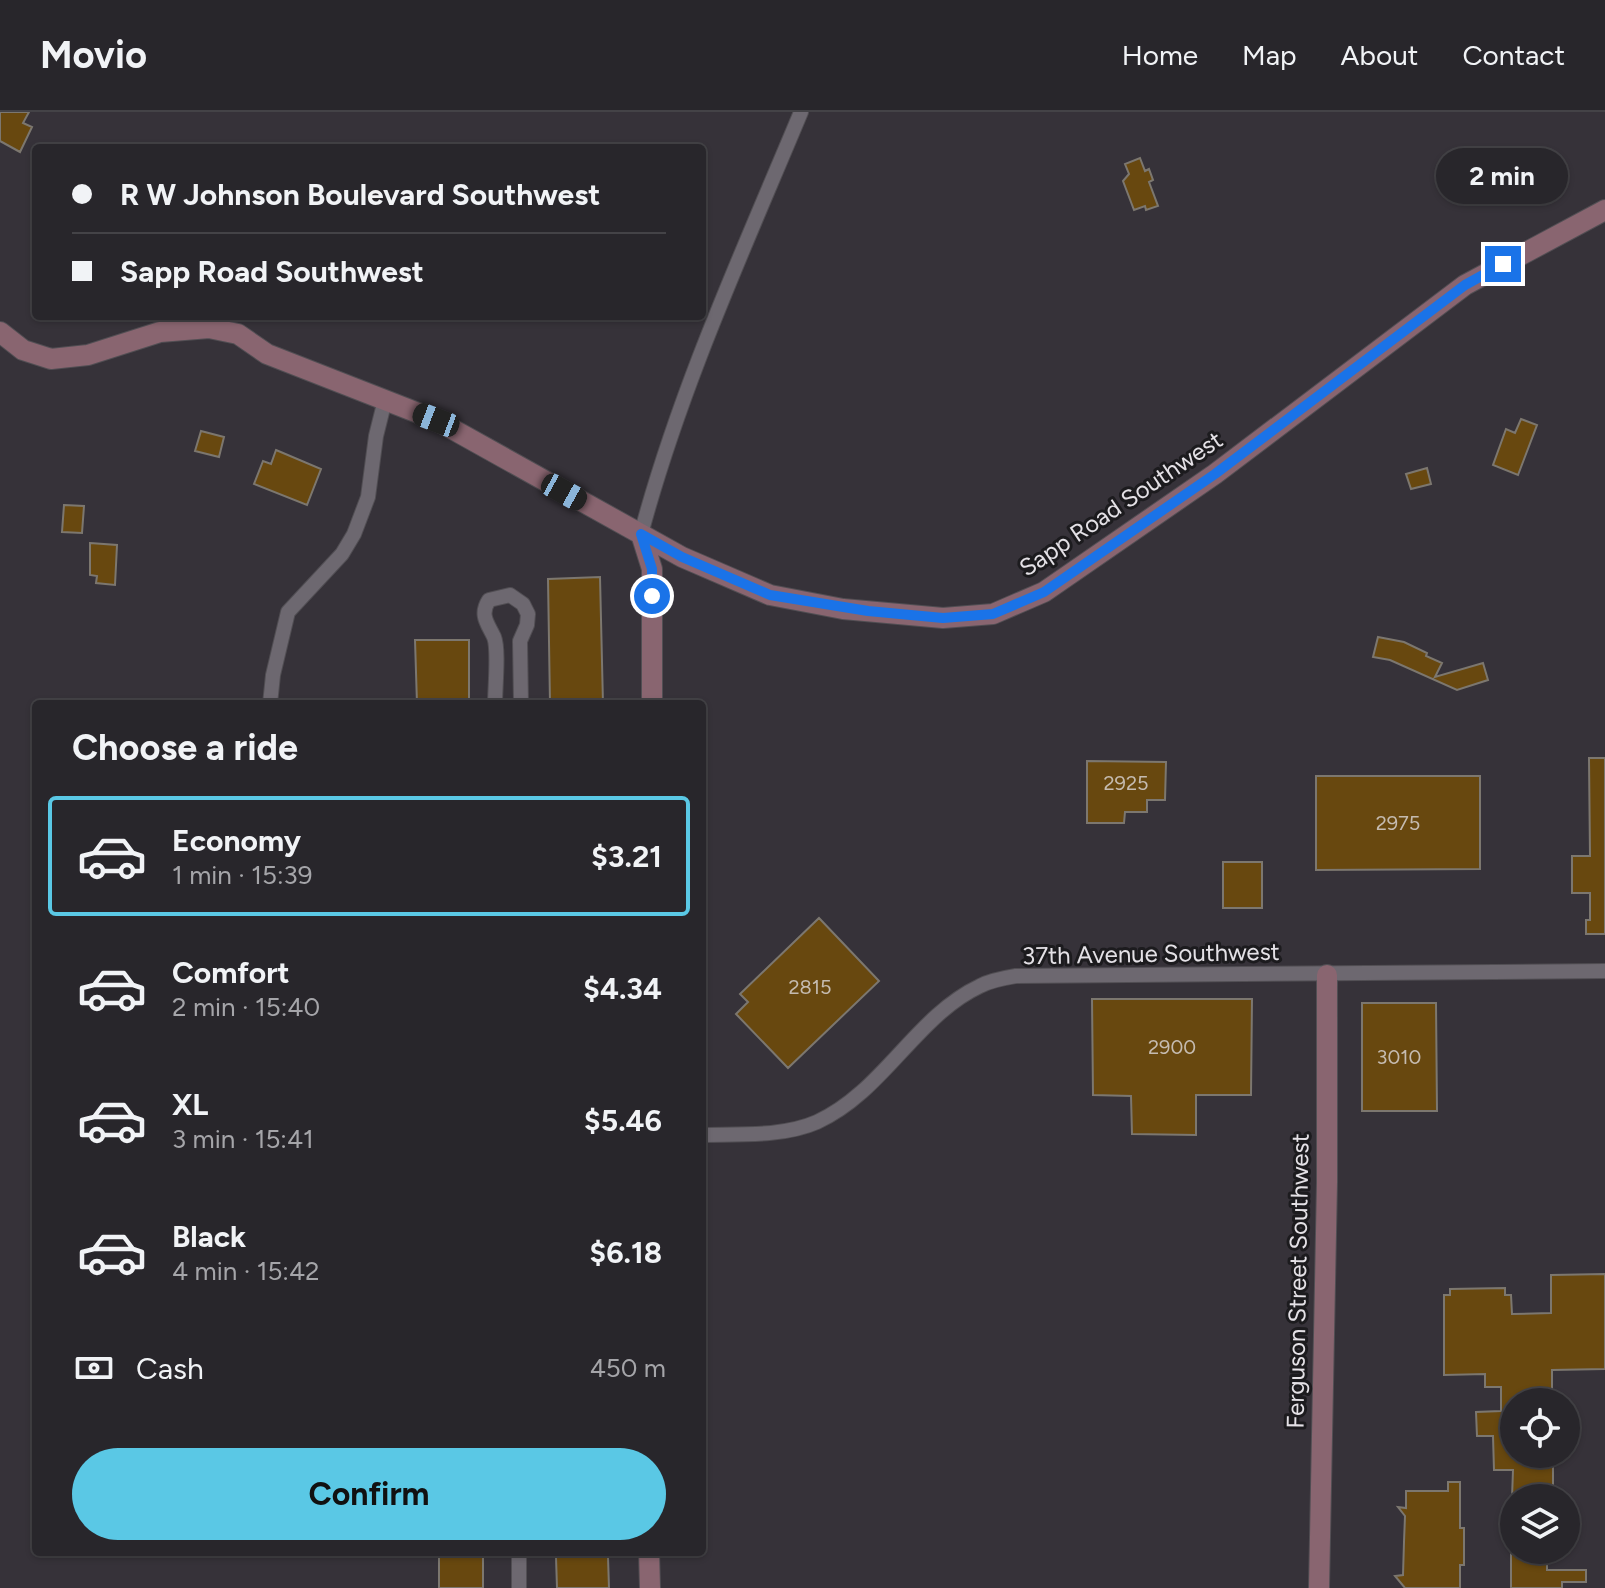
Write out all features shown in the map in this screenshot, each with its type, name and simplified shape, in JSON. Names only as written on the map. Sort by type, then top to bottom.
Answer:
[{"type":"street","points":[[652,700],[652,569],[641,534],[661,460],[714,316],[801,112]]},
{"type":"street","name":"Sapp Road Southwest","points":[[0,332],[23,350],[51,359],[88,355],[160,332],[209,328],[238,334],[267,354],[436,420],[682,557],[770,595],[843,609],[943,618],[993,614],[1044,592],[1215,474],[1465,285],[1605,210]]},
{"type":"street","points":[[270,700],[288,612],[342,554],[354,534],[368,497],[376,436],[385,400]]},
{"type":"street","points":[[495,700],[495,638],[487,628],[485,606],[489,600],[510,595],[523,604],[528,614],[520,641],[521,700]]},
{"type":"street","name":"37th Avenue Southwest","points":[[706,1135],[777,1131],[816,1122],[865,1088],[955,1001],[996,980],[1036,974],[1327,975],[1605,971]]},
{"type":"street","name":"Ferguson Street Southwest","points":[[1319,1588],[1327,1182],[1327,975]]},
{"type":"street","points":[[519,1556],[519,1588]]},
{"type":"street","points":[[649,1556],[650,1588]]},
{"type":"building","points":[[0,112],[29,112],[23,123],[32,127],[20,152],[0,141]]},
{"type":"building","points":[[1140,158],[1145,171],[1149,169],[1153,180],[1149,182],[1158,206],[1134,210],[1123,181],[1129,174],[1125,164]]},
{"type":"building","points":[[1521,419],[1537,425],[1518,475],[1493,465],[1506,429],[1515,433]]},
{"type":"building","points":[[201,431],[224,437],[219,457],[195,451]]},
{"type":"building","points":[[276,450],[321,469],[307,505],[254,484],[263,461],[271,464]]},
{"type":"building","points":[[1427,468],[1431,484],[1411,489],[1406,474]]},
{"type":"building","points":[[64,505],[84,506],[82,533],[62,532]]},
{"type":"building","points":[[90,543],[117,545],[115,585],[96,583],[97,576],[90,575]]},
{"type":"building","points":[[600,577],[603,700],[550,700],[548,579]]},
{"type":"building","points":[[1378,637],[1404,642],[1442,663],[1435,677],[1483,663],[1488,680],[1457,690],[1390,660],[1373,657]]},
{"type":"building","points":[[415,640],[469,640],[469,700],[417,700]]},
{"type":"building","points":[[1589,758],[1605,758],[1605,934],[1586,934],[1586,920],[1590,920],[1590,893],[1572,893],[1572,856],[1590,856]]},
{"type":"building","points":[[1087,761],[1166,762],[1165,800],[1147,800],[1147,812],[1125,812],[1124,823],[1087,823]]},
{"type":"building","points":[[1316,776],[1480,776],[1480,869],[1316,870]]},
{"type":"building","points":[[1223,862],[1262,862],[1262,908],[1223,908]]},
{"type":"building","points":[[819,918],[879,981],[788,1068],[736,1014],[748,1002],[740,994]]},
{"type":"building","points":[[1092,999],[1252,999],[1251,1095],[1196,1095],[1196,1135],[1132,1134],[1131,1096],[1093,1095]]},
{"type":"building","points":[[1362,1003],[1436,1003],[1437,1111],[1362,1111]]},
{"type":"building","points":[[1605,1274],[1605,1369],[1552,1370],[1552,1388],[1485,1387],[1485,1374],[1444,1375],[1444,1295],[1450,1295],[1450,1289],[1505,1288],[1505,1295],[1511,1295],[1512,1314],[1551,1313],[1551,1275]]},
{"type":"building","points":[[1500,1411],[1500,1468],[1553,1468],[1553,1484],[1512,1484],[1513,1470],[1494,1470],[1493,1436],[1477,1436],[1476,1412]]},
{"type":"building","points":[[1448,1482],[1460,1482],[1464,1565],[1460,1565],[1460,1588],[1405,1588],[1395,1576],[1403,1575],[1405,1516],[1398,1507],[1406,1508],[1406,1491],[1448,1491]]},
{"type":"building","points":[[439,1556],[483,1556],[483,1588],[439,1588]]},
{"type":"building","points":[[556,1557],[608,1557],[609,1588],[557,1588]]},
{"type":"building","points":[[1511,1564],[1547,1564],[1547,1570],[1586,1570],[1586,1582],[1562,1582],[1562,1588],[1511,1588]]},
{"type":"route","points":[[652,596],[652,569],[641,534],[682,557],[770,595],[843,609],[943,618],[993,614],[1044,592],[1098,555],[1215,474],[1465,285],[1503,264]]}]
